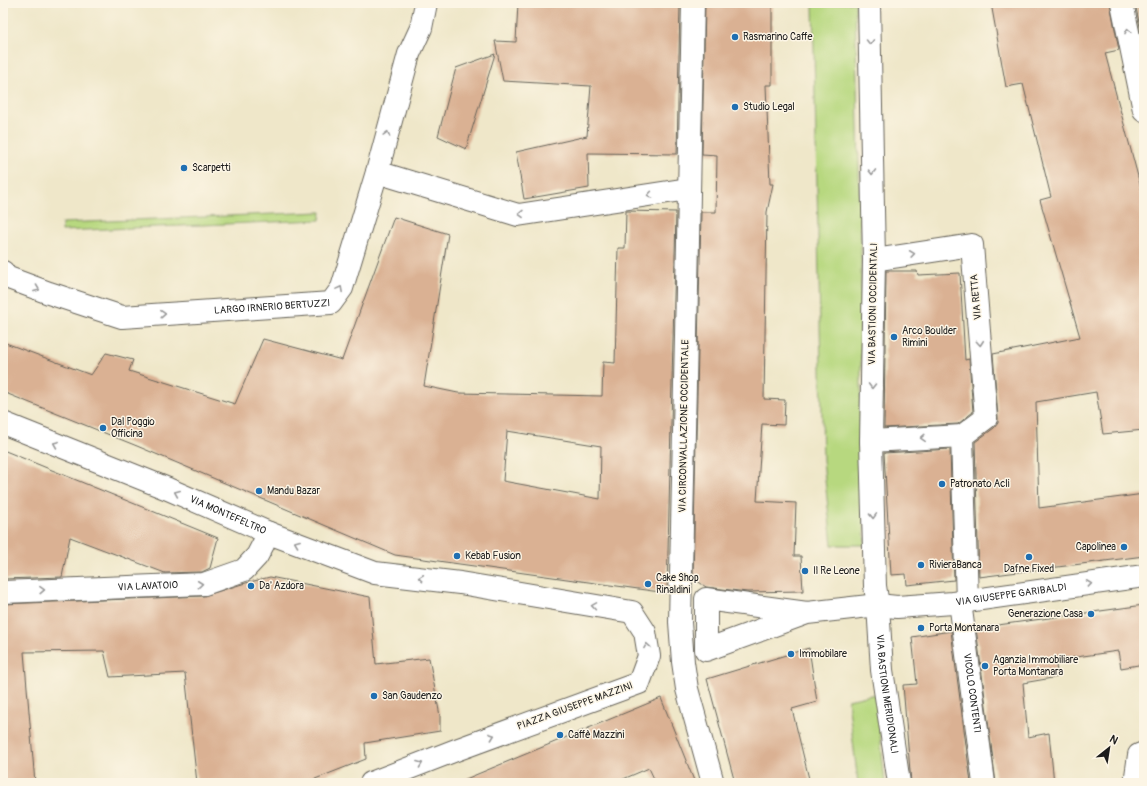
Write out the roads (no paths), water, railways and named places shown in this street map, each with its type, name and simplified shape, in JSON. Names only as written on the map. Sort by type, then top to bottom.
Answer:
[{"type":"street","name":"LARGO IRNERIO BERTUZZI","points":[[3,272],[6,277],[49,294],[122,317],[331,303],[342,288],[377,172],[409,54],[421,28],[426,3]]},
{"type":"street","name":"VIA CIRCONVALLAZIONE OCCIDENTALE","points":[[693,3],[680,622],[687,689],[713,783]]},
{"type":"street","name":"VIA BASTIONI OCCIDENTALI","points":[[869,3],[874,260],[871,441],[875,586],[878,605]]},
{"type":"street","points":[[1122,3],[1139,59],[1144,110]]},
{"type":"street","points":[[377,172],[518,215],[688,189]]},
{"type":"street","name":"VIA RETTA","points":[[874,260],[972,245],[986,418],[962,436]]},
{"type":"street","name":"VIA MONTEFELTRO","points":[[3,423],[168,489],[269,533],[375,573],[460,583]]},
{"type":"street","points":[[871,441],[962,436],[963,602]]},
{"type":"street","name":"VIA LAVATOIO","points":[[3,592],[204,584],[244,570],[258,556],[269,533]]},
{"type":"street","name":"VIA GIUSEPPE GARIBALDI","points":[[878,605],[897,607],[963,602],[1144,576]]},
{"type":"street","name":"PIAZZA GIUSEPPE MAZZINI","points":[[371,783],[456,750],[639,683],[649,656],[645,632],[632,612],[460,583]]},
{"type":"street","points":[[807,613],[706,599],[706,650],[807,613],[878,605]]},
{"type":"street","name":"VICOLO CONTENTI","points":[[963,602],[984,783]]},
{"type":"street","name":"VIA BASTIONI MERIDIONALI","points":[[878,605],[882,670],[898,783]]},
{"type":"street","points":[[1135,783],[1139,755],[1144,753]]},
{"type":"place","name":"Rasmarino Caffe","points":[[735,37]]},
{"type":"place","name":"Studio Legal","points":[[735,107]]},
{"type":"place","name":"Scarpetti","points":[[184,168]]},
{"type":"place","name":"Arco Boulder Rimini","points":[[894,337]]},
{"type":"place","name":"Dal Poggio Officina","points":[[103,428]]},
{"type":"place","name":"Patronato Acli","points":[[942,484]]},
{"type":"place","name":"Mandu Bazar","points":[[259,491]]},
{"type":"place","name":"Capolinea","points":[[1124,547]]},
{"type":"place","name":"Kebab Fusion","points":[[457,556]]},
{"type":"place","name":"Dafne Fixed","points":[[1029,557]]},
{"type":"place","name":"RivieraBanca","points":[[921,565]]},
{"type":"place","name":"Il Re Leone","points":[[805,571]]},
{"type":"place","name":"Cake Shop Rinaldini","points":[[648,584]]},
{"type":"place","name":"Da' Azdora","points":[[251,586]]},
{"type":"place","name":"Generazione Casa","points":[[1091,614]]},
{"type":"place","name":"Porta Montanara","points":[[921,628]]},
{"type":"place","name":"Immobilare","points":[[791,654]]},
{"type":"place","name":"Aganzia Immobiliare Porta Montanara","points":[[985,666]]},
{"type":"place","name":"San Gaudenzo","points":[[374,696]]},
{"type":"place","name":"Caffè Mazzini","points":[[560,735]]}]
